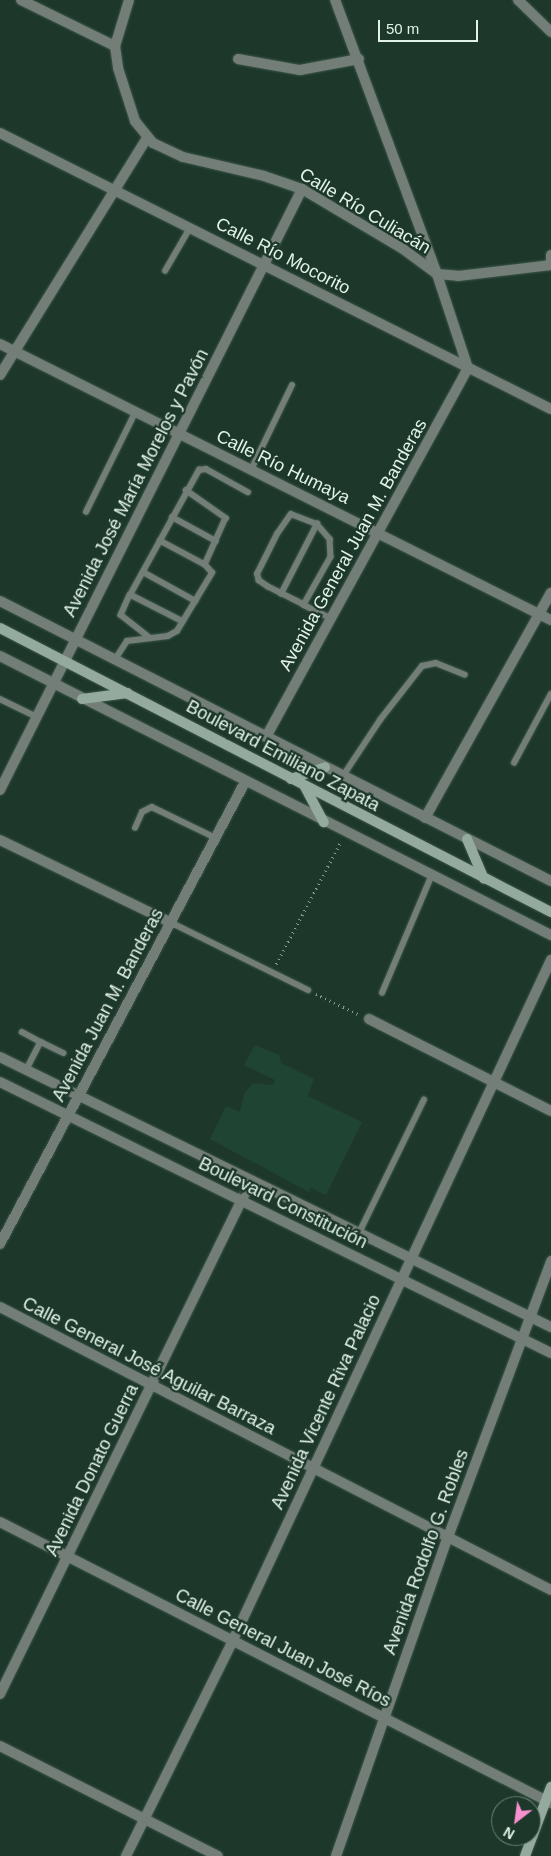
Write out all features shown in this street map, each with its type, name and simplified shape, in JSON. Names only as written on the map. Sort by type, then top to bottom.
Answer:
[{"type":"main road","name":"Boulevard Emiliano Zapata","points":[[0,628],[128,693],[305,787],[551,912]]},
{"type":"main road","points":[[82,699],[128,693]]},
{"type":"main road","points":[[291,779],[324,767]]},
{"type":"main road","points":[[305,787],[324,822]]},
{"type":"main road","points":[[467,839],[484,879]]},
{"type":"main road","points":[[525,1856],[549,1802],[551,1787]]},
{"type":"street","points":[[21,0],[115,46]]},
{"type":"street","points":[[0,375],[147,138],[126,100],[115,46],[130,0]]},
{"type":"street","points":[[335,0],[359,59],[437,274],[468,368]]},
{"type":"street","points":[[518,0],[551,32]]},
{"type":"street","points":[[238,59],[300,70],[320,69],[359,59]]},
{"type":"street","name":"Calle Río Mocorito","points":[[0,133],[551,409]]},
{"type":"street","name":"Calle Río Culiacán","points":[[147,138],[183,157],[264,176],[302,189],[403,249],[437,274],[458,276],[551,265]]},
{"type":"street","name":"Avenida José María Morelos y Pavón","points":[[0,790],[302,189]]},
{"type":"street","points":[[551,255],[551,265]]},
{"type":"street","name":"Calle Río Humaya","points":[[0,344],[551,620]]},
{"type":"street","name":"Avenida General Juan M. Banderas","points":[[266,737],[468,368]]},
{"type":"street","points":[[425,818],[551,593]]},
{"type":"street","name":"Boulevard Emiliano Zapata","points":[[0,602],[116,658],[324,767],[551,881]]},
{"type":"street","points":[[0,656],[431,877],[551,935]]},
{"type":"street","name":"Avenida Juan M. Banderas","points":[[0,1244],[245,782]]},
{"type":"street","points":[[0,840],[170,922]]},
{"type":"street","name":"Avenida Vicente Riva Palacio","points":[[126,1856],[234,1640],[551,960]]},
{"type":"street","points":[[369,1020],[551,1111]]},
{"type":"street","name":"Boulevard Constitución","points":[[0,1057],[551,1327]]},
{"type":"street","name":"Boulevard Constitución","points":[[0,1082],[551,1353]]},
{"type":"street","name":"Avenida Donato Guerra","points":[[0,1694],[252,1181]]},
{"type":"street","name":"Avenida Rodolfo G. Robles","points":[[336,1856],[448,1537],[524,1340],[551,1261]]},
{"type":"street","name":"Calle General José Aguilar Barraza","points":[[0,1307],[551,1590]]},
{"type":"street","name":"Calle General Juan José Ríos","points":[[0,1522],[549,1802]]},
{"type":"street","points":[[0,1746],[218,1856]]},
{"type":"lane","points":[[165,271],[190,228]]},
{"type":"lane","points":[[251,470],[292,385]]},
{"type":"lane","points":[[86,512],[135,413]]},
{"type":"lane","points":[[150,638],[121,615],[186,490],[203,468],[248,492]]},
{"type":"lane","points":[[186,490],[224,513],[225,522],[205,565]]},
{"type":"lane","points":[[304,605],[332,551],[328,532],[317,524],[296,514],[287,517],[258,568],[259,581],[281,594],[331,618]]},
{"type":"lane","points":[[172,517],[216,542]]},
{"type":"lane","points":[[281,594],[317,524]]},
{"type":"lane","points":[[116,658],[127,641],[174,634],[212,574],[205,565],[160,541]]},
{"type":"lane","points":[[143,572],[196,601]]},
{"type":"lane","points":[[130,595],[183,622]]},
{"type":"lane","points":[[343,776],[380,720],[422,666],[436,663],[464,675]]},
{"type":"lane","points":[[514,763],[551,694]]},
{"type":"lane","points":[[0,699],[37,717]]},
{"type":"lane","points":[[134,828],[142,812],[152,807],[216,838]]},
{"type":"lane","points":[[382,993],[431,877]]},
{"type":"lane","points":[[170,922],[308,990]]},
{"type":"lane","points":[[22,1032],[64,1054]]},
{"type":"lane","points":[[27,1070],[41,1042]]},
{"type":"lane","points":[[359,1233],[424,1100]]},
{"type":"path","points":[[272,972],[346,833]]},
{"type":"path","points":[[308,990],[369,1020]]},
{"type":"shaded area","points":[[255,1045],[279,1055],[281,1063],[314,1079],[308,1096],[362,1122],[326,1195],[311,1188],[309,1192],[210,1139],[226,1106],[240,1112],[244,1094],[253,1083],[273,1085],[275,1080],[244,1065]]}]
